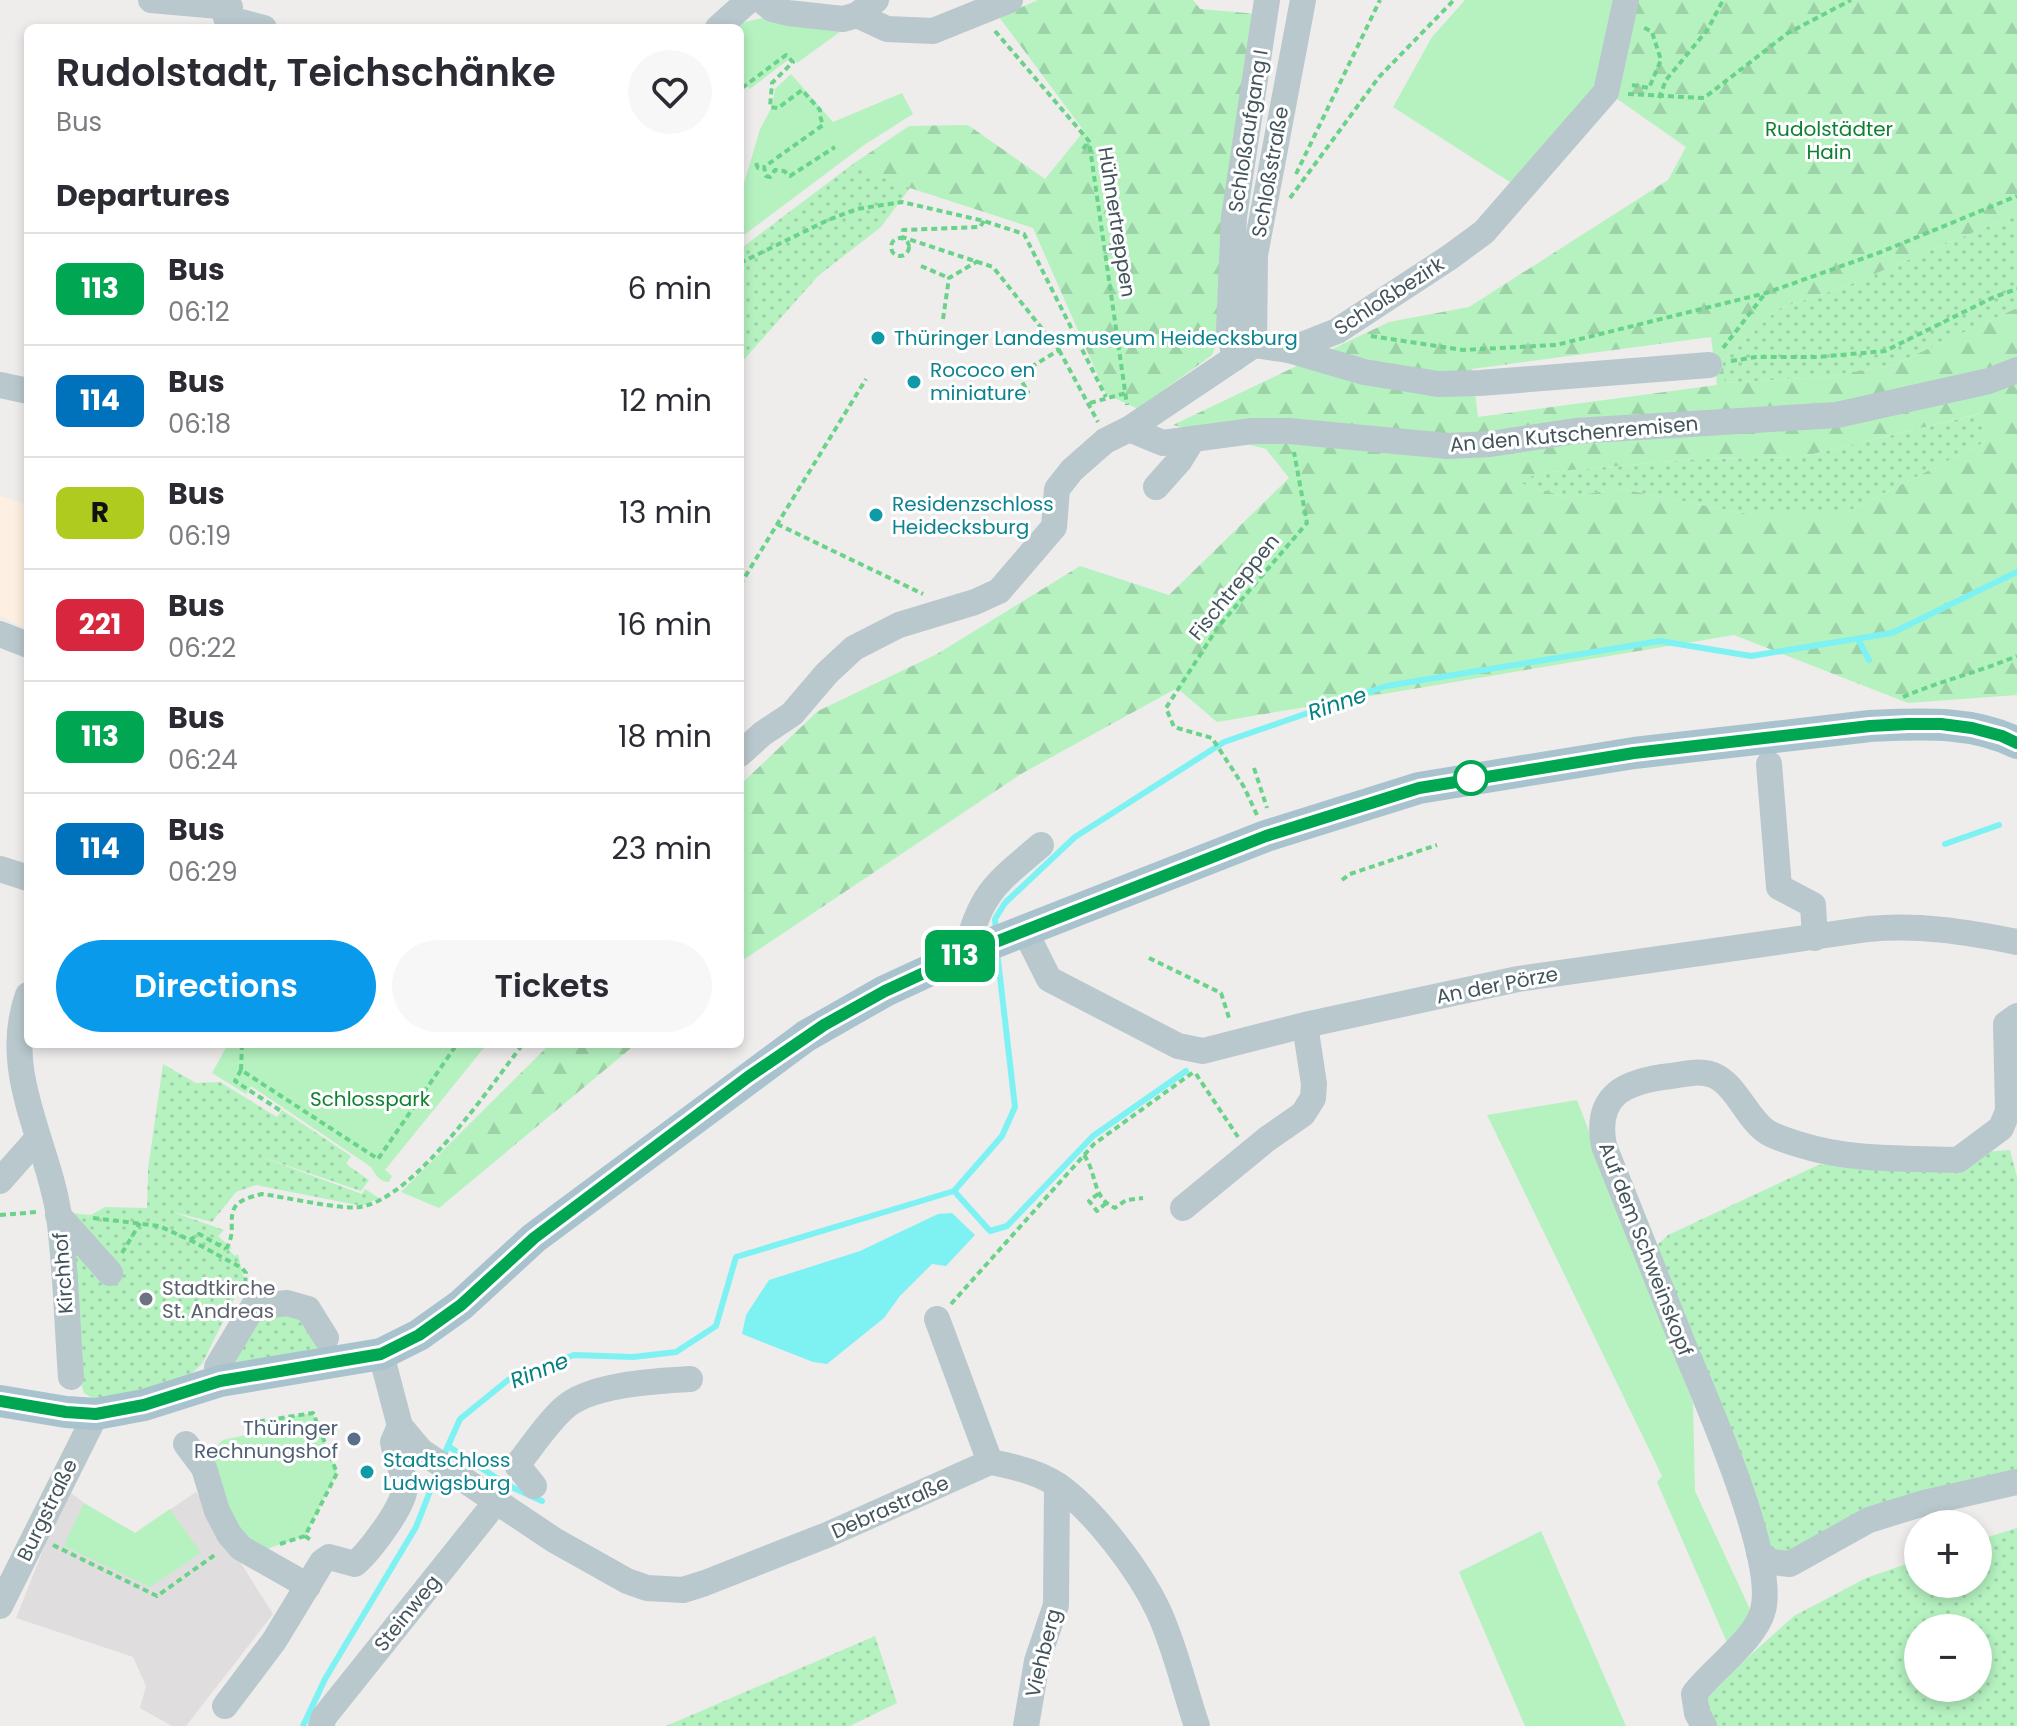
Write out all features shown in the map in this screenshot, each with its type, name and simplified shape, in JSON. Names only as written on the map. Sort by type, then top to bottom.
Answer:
[{"type":"main road","points":[[0,1401],[96,1414],[144,1405],[220,1381],[381,1354],[419,1335],[461,1305],[534,1238],[806,1036],[885,991],[974,950],[1276,833],[1406,791],[1634,753],[1870,726],[1941,724],[2002,736],[2017,743]]},
{"type":"street","points":[[151,0],[228,13],[254,24]]},
{"type":"street","points":[[722,24],[749,0]]},
{"type":"street","points":[[761,0],[772,9],[788,13],[843,19],[866,8],[887,29],[933,31],[1010,0]]},
{"type":"street","name":"Schloßaufgang I","points":[[1244,351],[1229,330],[1234,217],[1267,0]]},
{"type":"street","name":"Schloßstraße","points":[[1244,351],[1255,255],[1303,0]]},
{"type":"street","points":[[1606,92],[1624,8]]},
{"type":"street","name":"Schloßbezirk","points":[[1244,351],[1289,350],[1337,331],[1450,257],[1484,232],[1606,92]]},
{"type":"street","points":[[1289,350],[1364,372],[1438,384],[1709,365]]},
{"type":"street","points":[[744,750],[792,714],[827,673],[854,648],[899,625],[975,602],[999,591],[1054,527],[1057,489],[1072,470],[1105,441],[1129,429],[1244,351]]},
{"type":"street","name":"An den Kutschenremisen","points":[[1129,429],[1163,443],[1252,431],[1289,431],[1448,446],[1490,444],[1575,431],[1837,415],[1989,381],[2017,370]]},
{"type":"street","points":[[0,385],[24,390]]},
{"type":"street","points":[[1156,487],[1180,460],[1193,439]]},
{"type":"street","points":[[0,634],[24,643]]},
{"type":"street","points":[[1769,764],[1779,887],[1813,905],[1815,938]]},
{"type":"street","points":[[974,950],[974,919],[985,897],[1041,845]]},
{"type":"street","points":[[0,869],[24,877]]},
{"type":"street","name":"An der Pörze","points":[[1019,933],[1049,979],[1178,1046],[1203,1051],[1305,1025],[1518,979],[1608,964],[1898,926],[1965,931],[2017,942]]},
{"type":"street","points":[[16,1006],[17,1062],[11,1086],[37,1139],[58,1214],[110,1273]]},
{"type":"street","name":"Auf dem Schweinskopf","points":[[1704,1726],[1697,1713],[1694,1694],[1740,1646],[1762,1615],[1766,1597],[1759,1553],[1732,1466],[1604,1146],[1600,1127],[1605,1107],[1617,1091],[1646,1079],[1702,1072],[1716,1076],[1726,1084],[1766,1131],[1830,1154],[1958,1160],[2001,1128],[2008,1111],[2006,1024],[2017,1016]]},
{"type":"street","points":[[1183,1208],[1303,1114],[1313,1098],[1314,1084],[1305,1025]]},
{"type":"street","points":[[0,1181],[37,1139]]},
{"type":"street","name":"Kirchhof","points":[[58,1214],[71,1377]]},
{"type":"street","points":[[220,1381],[217,1367],[253,1307],[287,1303],[308,1309],[326,1338]]},
{"type":"street","points":[[944,1312],[990,1462],[1011,1466],[1057,1485],[1110,1538],[1141,1580],[1159,1612],[1197,1726]]},
{"type":"street","points":[[225,1706],[274,1641],[322,1562],[329,1557],[355,1564],[365,1556],[403,1498],[405,1485],[393,1442],[400,1426],[381,1354]]},
{"type":"street","points":[[534,1486],[517,1465],[565,1406],[592,1394],[641,1382],[690,1379]]},
{"type":"street","name":"Burgstraße","points":[[0,1606],[96,1414]]},
{"type":"street","name":"Debrastraße","points":[[400,1426],[421,1451],[496,1502],[554,1540],[627,1581],[647,1588],[683,1590],[827,1535],[990,1462]]},
{"type":"street","points":[[186,1444],[204,1468],[217,1511],[229,1534],[241,1548],[308,1586]]},
{"type":"street","points":[[1759,1553],[1771,1562],[1790,1564],[1869,1520],[1924,1503],[2017,1482]]},
{"type":"street","name":"Viehberg","points":[[1026,1726],[1037,1661],[1056,1605],[1057,1485]]},
{"type":"street","name":"Steinweg","points":[[321,1726],[324,1717],[358,1673],[496,1502]]},
{"type":"path","points":[[1296,174],[1380,0]]},
{"type":"path","points":[[1293,194],[1379,77],[1454,0]]},
{"type":"path","points":[[1659,98],[1666,80],[1708,29],[1723,0]]},
{"type":"path","points":[[1606,92],[1659,98],[1704,98],[1788,33],[1851,0]]},
{"type":"path","points":[[1606,92],[1618,82],[1649,88],[1661,60],[1652,32],[1624,8]]},
{"type":"path","name":"Hühnertreppen","points":[[978,11],[1089,141],[1129,429]]},
{"type":"path","points":[[744,86],[786,55],[793,62],[772,83],[770,107],[778,108],[802,90],[820,110],[823,125],[764,167],[758,168],[756,163]]},
{"type":"path","points":[[1655,74],[1666,80]]},
{"type":"path","points":[[1083,149],[1089,141]]},
{"type":"path","points":[[764,167],[766,176],[770,177],[775,170],[784,171],[790,176],[835,147]]},
{"type":"path","points":[[1337,331],[1463,350],[1556,345],[1766,293],[1881,252],[2017,196]]},
{"type":"path","points":[[744,261],[857,209],[902,202],[984,221],[1024,234],[1106,397]]},
{"type":"path","points":[[984,221],[980,227],[903,230],[902,237],[904,238],[909,245],[908,251],[898,255],[893,252],[892,244],[896,239],[904,238],[993,267],[1059,350],[1089,403],[1105,441]]},
{"type":"path","points":[[949,278],[978,261]]},
{"type":"path","points":[[921,266],[949,278]]},
{"type":"path","points":[[943,319],[949,278]]},
{"type":"path","points":[[1709,365],[1756,357],[1817,357],[1885,351],[1994,297],[2017,289]]},
{"type":"path","points":[[1709,365],[1766,293]]},
{"type":"path","points":[[1016,399],[1028,392],[1018,375],[1059,350]]},
{"type":"path","points":[[744,579],[866,379]]},
{"type":"path","points":[[1089,403],[1132,390]]},
{"type":"path","name":"Fischtreppen","points":[[1244,787],[1212,738],[1174,727],[1166,708],[1218,627],[1307,523],[1289,431]]},
{"type":"path","points":[[777,524],[899,580],[934,599],[942,610]]},
{"type":"path","points":[[1870,726],[1878,707],[1935,683],[1978,673],[2017,656]]},
{"type":"path","points":[[1254,768],[1276,833]]},
{"type":"path","points":[[1342,880],[1350,874],[1437,845]]},
{"type":"path","points":[[1149,958],[1221,993],[1234,1042]]},
{"type":"path","points":[[242,1048],[241,1070],[235,1081],[281,1111]]},
{"type":"path","points":[[241,1070],[378,1159],[454,1048]]},
{"type":"path","points":[[228,1260],[226,1249],[230,1243],[230,1218],[238,1202],[249,1197],[262,1194],[358,1208],[386,1199],[442,1149],[520,1048]]},
{"type":"path","points":[[1195,1072],[1214,1105],[1250,1153]]},
{"type":"path","points":[[944,1312],[1094,1144],[1179,1083]]},
{"type":"path","points":[[1084,1155],[1092,1167],[1098,1194],[1106,1203],[1115,1208],[1126,1200],[1143,1198]]},
{"type":"path","points":[[1098,1194],[1089,1201],[1097,1211],[1106,1203]]},
{"type":"path","points":[[0,1215],[58,1214]]},
{"type":"path","name":"Kirchhof","points":[[58,1214],[141,1222],[159,1226],[190,1240],[199,1234],[226,1249]]},
{"type":"path","points":[[110,1273],[141,1222]]},
{"type":"path","points":[[190,1240],[246,1273]]},
{"type":"path","points":[[249,1423],[313,1413],[337,1473],[305,1536],[330,1552],[329,1557]]},
{"type":"path","points":[[44,1541],[157,1596],[218,1553]]},
{"type":"shaded area","points":[[0,496],[24,503],[24,628],[0,616]]},
{"type":"shaded area","points":[[67,1490],[99,1514],[135,1533],[196,1492],[273,1614],[186,1726],[172,1726],[140,1708],[146,1686],[133,1657],[16,1618]]},
{"type":"green space","points":[[1038,0],[1193,0],[1200,9],[1257,14],[1221,332],[1212,355],[1138,409],[1106,394],[1033,228],[910,188],[853,164],[909,126],[968,125],[1045,179],[1084,131],[999,17]]},
{"type":"green space","points":[[1465,0],[1619,0],[1603,84],[1513,184],[1393,107],[1432,37]]},
{"type":"green space","name":"Rudolstädter Hain","points":[[1631,0],[2017,0],[2017,214],[1846,286],[1778,309],[1722,360],[1725,383],[1825,377],[1893,365],[2017,308],[2017,695],[1908,703],[1734,635],[1217,722],[1177,688],[1021,774],[744,959],[744,781],[818,711],[937,654],[1080,566],[1169,595],[1289,478],[1266,449],[1173,425],[1389,322],[1469,307],[1668,180],[1686,147],[1610,94]],"holes":[[[1711,337],[1717,385],[1478,417],[1472,369]],[[1979,414],[1985,442],[1843,514],[1747,514],[1621,489],[1565,497],[1514,481],[1548,472],[1697,459],[1800,457]]]},
{"type":"green space","points":[[763,18],[844,29],[797,63],[792,57],[750,89],[744,82],[744,24],[740,23]]},
{"type":"green space","points":[[791,74],[833,122],[902,93],[913,114],[864,145],[744,235],[744,183],[760,129],[772,107],[775,89]]},
{"type":"green space","points":[[853,164],[910,188],[881,227],[818,276],[744,359],[744,246]]},
{"type":"green space","points":[[2017,214],[2017,308],[1893,365],[1825,377],[1724,383],[1722,360],[1778,309],[1846,286]]},
{"type":"green space","points":[[1980,414],[1985,442],[1843,514],[1747,514],[1621,489],[1565,497],[1512,481],[1548,472],[1697,459],[1800,457]]},
{"type":"green space","name":"Schlosspark","points":[[226,1048],[484,1048],[385,1170],[392,1176],[389,1182],[380,1179],[371,1167],[251,1086],[246,1094],[212,1073]]},
{"type":"green space","points":[[546,1048],[631,1048],[439,1208],[401,1192]]},
{"type":"green space","points":[[163,1064],[196,1083],[220,1082],[277,1117],[282,1110],[351,1156],[346,1164],[369,1180],[361,1191],[253,1154],[362,1194],[365,1189],[379,1198],[362,1206],[256,1185],[236,1192],[212,1222],[173,1212],[224,1230],[218,1236],[232,1248],[229,1250],[235,1256],[238,1254],[244,1279],[202,1364],[189,1376],[99,1402],[84,1393],[79,1377],[68,1213],[91,1215],[105,1207],[147,1208],[148,1169]]},
{"type":"green space","points":[[1577,1100],[1693,1403],[1695,1491],[1749,1607],[1749,1617],[1729,1647],[1657,1482],[1662,1476],[1487,1115]]},
{"type":"green space","points":[[2010,1150],[2017,1177],[2017,1475],[1921,1510],[1904,1510],[1904,1516],[1792,1557],[1765,1545],[1652,1250],[1668,1235],[1818,1165]]},
{"type":"green space","points":[[295,1314],[316,1335],[321,1353],[235,1362],[245,1341],[262,1318]]},
{"type":"green space","points":[[313,1413],[337,1473],[305,1536],[252,1554],[241,1548],[206,1455],[223,1440],[251,1434],[249,1423]]},
{"type":"green space","points":[[84,1503],[135,1533],[170,1509],[201,1553],[150,1587],[64,1546]]},
{"type":"green space","points":[[2017,1528],[2017,1726],[1715,1726],[1705,1716],[1707,1699],[1717,1685],[1794,1616],[1866,1578],[1904,1565],[1904,1598],[1992,1598],[1992,1536]]},
{"type":"green space","points":[[1541,1531],[1626,1726],[1525,1726],[1459,1572]]},
{"type":"green space","points":[[875,1636],[897,1703],[850,1726],[666,1726]]},
{"type":"water","points":[[952,1213],[975,1235],[946,1266],[932,1264],[900,1296],[884,1318],[827,1364],[813,1362],[742,1334],[746,1315],[769,1280],[860,1251],[938,1214]]},
{"type":"waterway","name":"Rinne","points":[[996,932],[995,919],[1005,903],[1075,837],[1224,742],[1386,686],[1660,641],[1751,656],[1892,633],[2017,572]]},
{"type":"waterway","points":[[1858,639],[1869,660]]},
{"type":"waterway","name":"Rinne","points":[[1945,844],[1999,825]]},
{"type":"waterway","name":"Rinne","points":[[443,1457],[460,1419],[508,1380],[574,1355],[633,1357],[676,1352],[716,1326],[736,1257],[954,1191],[1002,1136],[1015,1107],[997,951]]},
{"type":"waterway","name":"Rinne","points":[[954,1191],[990,1231],[1007,1226],[1093,1136],[1186,1071]]},
{"type":"waterway","points":[[448,1446],[507,1485],[542,1501]]},
{"type":"waterway","name":"Rinne","points":[[303,1726],[325,1679],[416,1527],[438,1471]]},
{"type":"bus line","name":"113","points":[[0,1401],[96,1414],[144,1405],[220,1381],[381,1354],[397,1348],[461,1305],[534,1238],[748,1077],[824,1025],[885,991],[1067,912],[1283,830],[1359,805],[1419,788],[1562,764],[1870,726],[1941,724],[1972,728],[2017,743]]},
{"type":"place","name":"Thüringer Landesmuseum Heidecksburg","points":[[878,338]]},
{"type":"place","name":"Rococo en miniature","points":[[914,382]]},
{"type":"place","name":"Residenzschloss Heidecksburg","points":[[876,515]]},
{"type":"place","name":"Stadtkirche St. Andreas","points":[[146,1299]]},
{"type":"place","name":"Thüringer Rechnungshof","points":[[354,1439]]},
{"type":"place","name":"Stadtschloss Ludwigsburg","points":[[367,1472]]}]
